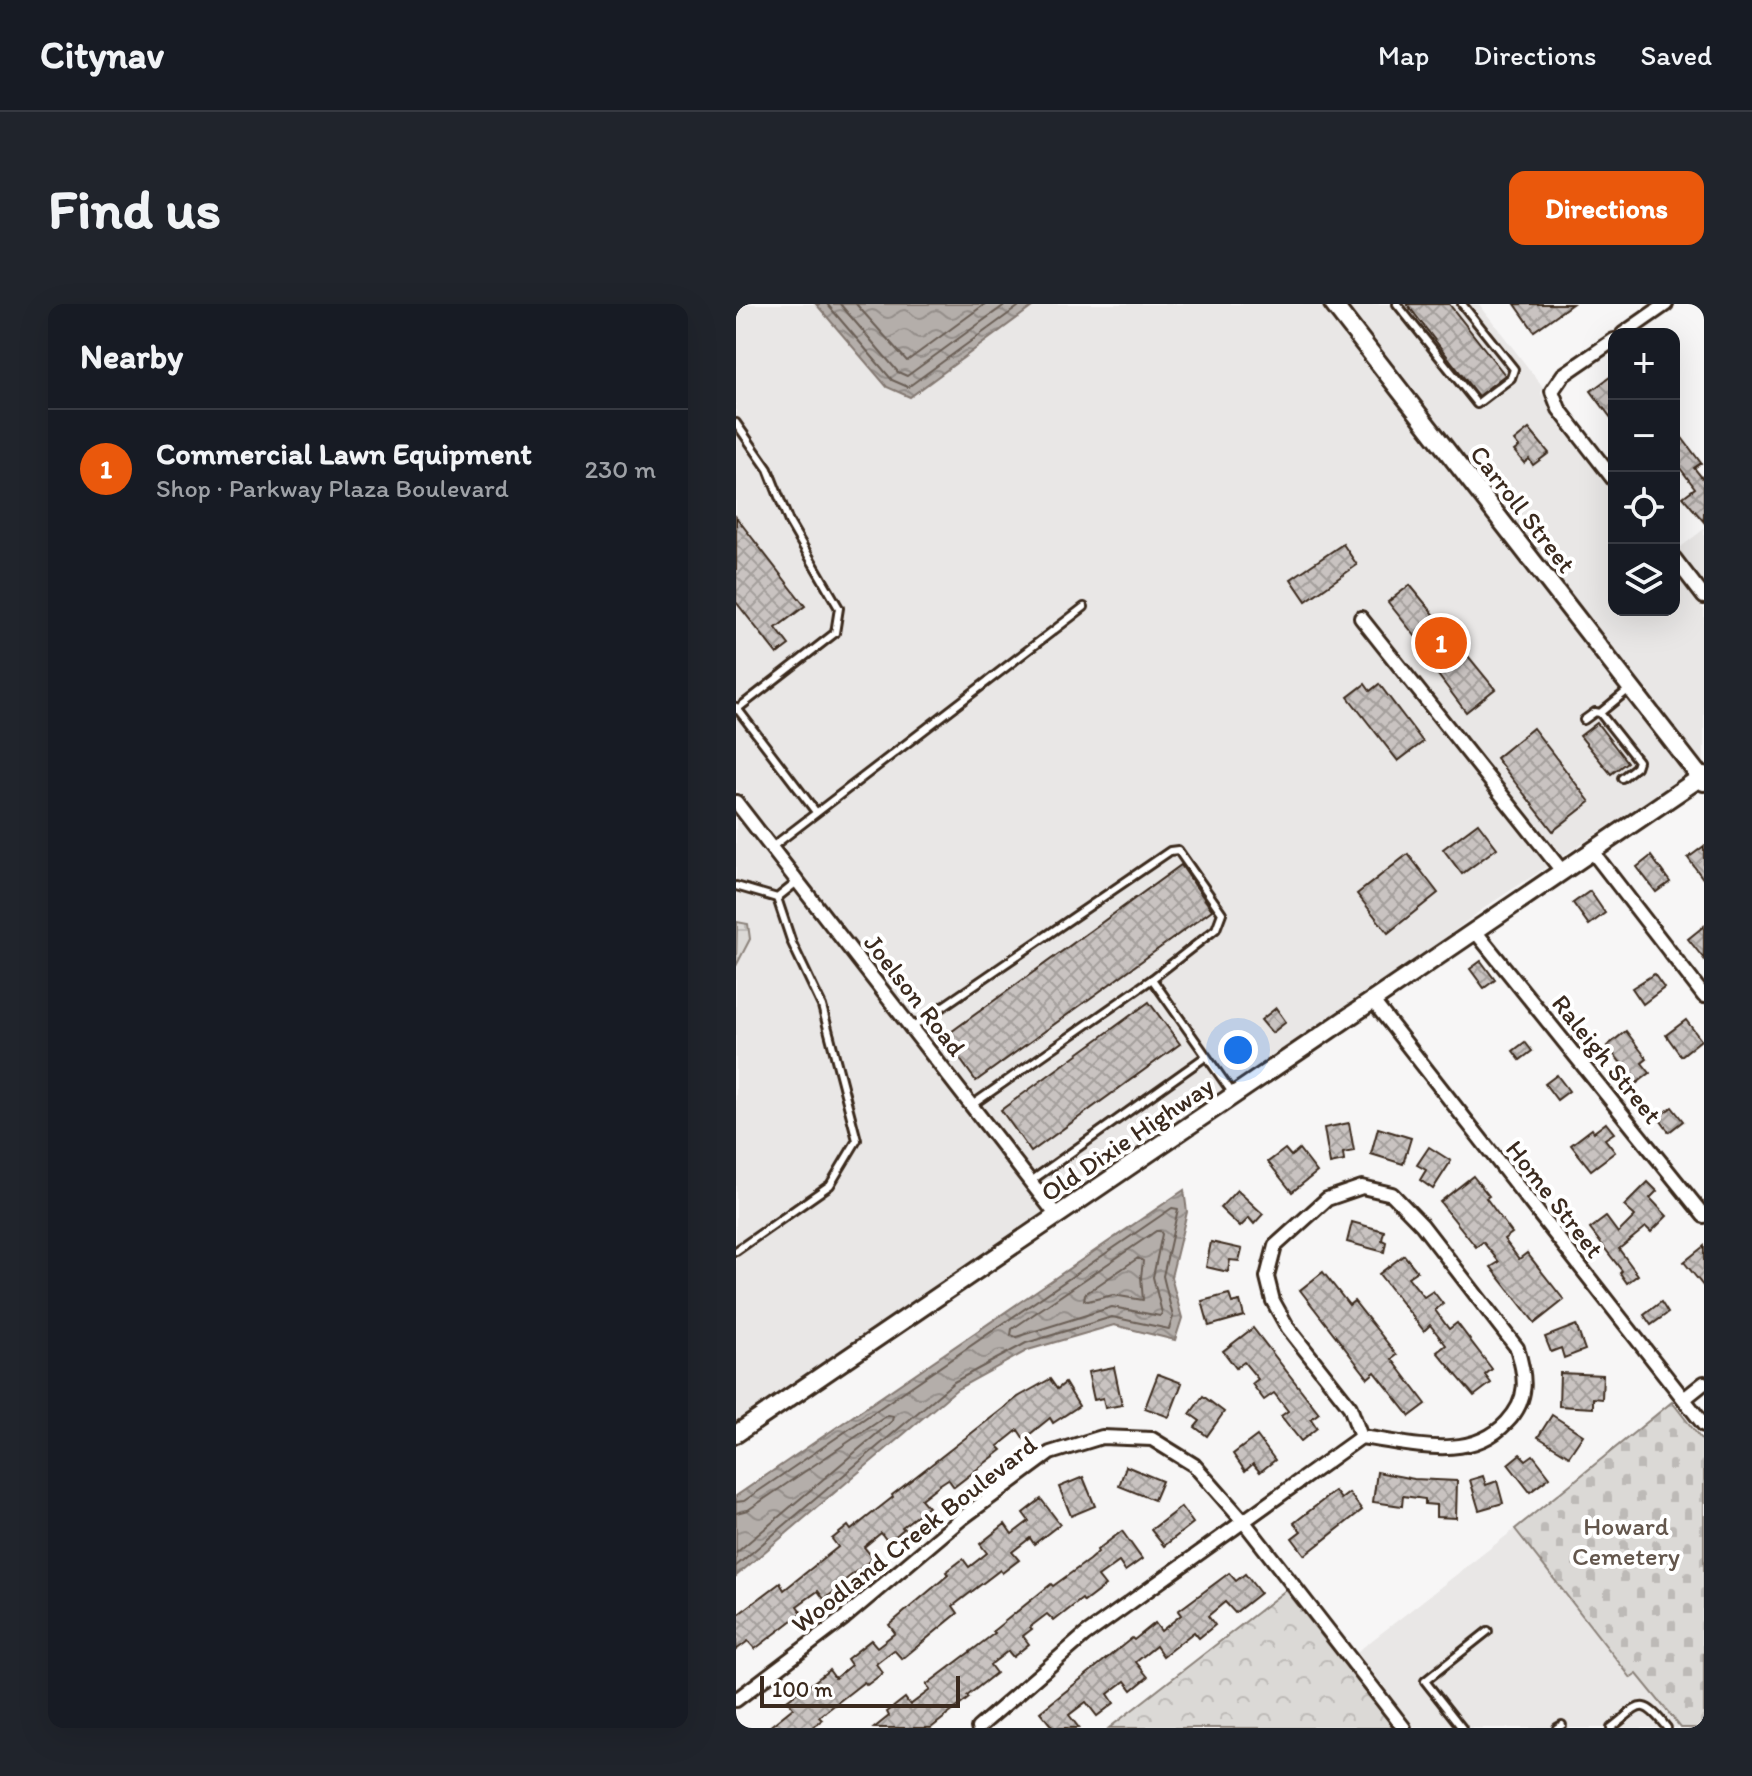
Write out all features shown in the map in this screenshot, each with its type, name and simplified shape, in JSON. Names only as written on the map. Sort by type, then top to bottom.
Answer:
[{"type":"street","name":"Carroll Street","points":[[1333,304],[1703,778]]},
{"type":"street","points":[[1632,328],[1666,304]]},
{"type":"street","points":[[1608,344],[1563,375],[1552,391],[1559,409],[1608,472]]},
{"type":"street","points":[[1680,566],[1704,597]]},
{"type":"street","points":[[1361,618],[1562,871]]},
{"type":"street","name":"Old Dixie Highway","points":[[736,1434],[1703,778]]},
{"type":"street","name":"Joelson Road","points":[[736,802],[1057,1216]]},
{"type":"street","points":[[1592,851],[1704,996]]},
{"type":"street","name":"Raleigh Street","points":[[1475,931],[1704,1216]]},
{"type":"street","name":"Home Street","points":[[1372,1000],[1704,1425]]},
{"type":"street","points":[[978,1728],[1085,1635],[1361,1437],[1448,1448],[1480,1444],[1497,1434],[1511,1418],[1522,1402],[1525,1389],[1517,1348],[1422,1225],[1392,1194],[1362,1187],[1327,1199],[1275,1246],[1267,1277],[1273,1301],[1288,1328],[1350,1407],[1361,1437]]},
{"type":"street","points":[[1684,1399],[1704,1383]]},
{"type":"street","name":"Woodland Creek Boulevard","points":[[736,1700],[844,1618],[961,1519],[1050,1453],[1102,1437],[1152,1439],[1194,1465],[1244,1522],[1404,1728]]},
{"type":"lane","points":[[1397,304],[1477,404],[1511,378],[1514,369],[1462,304]]},
{"type":"lane","points":[[736,423],[768,469],[789,522],[839,608],[835,633],[737,709],[816,812]]},
{"type":"lane","points":[[772,847],[1084,607]]},
{"type":"lane","points":[[1584,720],[1595,712],[1600,713],[1631,688]]},
{"type":"lane","points":[[1600,713],[1638,761],[1636,767],[1622,778]]},
{"type":"lane","points":[[913,1027],[1170,851],[1178,850],[1222,913],[1216,929],[1152,979],[972,1105]]},
{"type":"lane","points":[[777,898],[798,881]]},
{"type":"lane","points":[[736,886],[777,898]]},
{"type":"lane","points":[[736,1251],[830,1185],[857,1140],[822,1006],[792,943],[777,898]]},
{"type":"lane","points":[[1152,979],[1233,1095]]},
{"type":"lane","points":[[1031,1181],[1205,1057]]},
{"type":"lane","points":[[1462,1728],[1425,1681],[1488,1631]]},
{"type":"lane","points":[[1611,1728],[1640,1706],[1646,1705],[1652,1708],[1667,1728]]},
{"type":"shaded area","points":[[736,304],[816,304],[887,387],[910,397],[1036,304],[1323,304],[1688,774],[1561,857],[1363,608],[1351,617],[1548,866],[1487,906],[1381,986],[1111,1171],[1058,1203],[736,789]]},
{"type":"shaded area","points":[[1343,304],[1479,304],[1543,387],[1541,394],[1546,396],[1553,414],[1608,485],[1608,616],[1680,616],[1680,579],[1704,610],[1704,763],[1700,765]]},
{"type":"shaded area","points":[[1704,529],[1704,584],[1680,554],[1680,548]]},
{"type":"shaded area","points":[[736,814],[1044,1211],[736,1422],[736,966],[746,942],[736,923]]},
{"type":"shaded area","points":[[1515,1529],[1631,1677],[1637,1674],[1681,1728],[1415,1728],[1357,1652]]},
{"type":"green space","points":[[737,922],[748,924],[750,939],[736,966]]},
{"type":"green space","name":"Howard Cemetery","points":[[1672,1402],[1704,1443],[1704,1728],[1681,1728],[1637,1674],[1631,1678],[1515,1529]]},
{"type":"green space","points":[[1286,1590],[1394,1728],[1109,1728]]},
{"type":"water","points":[[816,304],[1036,304],[910,397],[887,387]]},
{"type":"water","points":[[1184,1190],[1187,1212],[1171,1277],[1182,1318],[1175,1340],[1114,1325],[1028,1350],[957,1389],[736,1576],[736,1496]]},
{"type":"building","points":[[1407,304],[1449,304],[1505,375],[1478,396]]},
{"type":"building","points":[[1515,304],[1572,304],[1534,331]]},
{"type":"building","points":[[1608,378],[1608,414],[1591,391]]},
{"type":"building","points":[[1529,429],[1549,453],[1533,465],[1529,459],[1524,463],[1514,451],[1519,447],[1514,441]]},
{"type":"building","points":[[1680,435],[1701,463],[1694,468],[1704,480],[1704,522],[1683,497],[1695,488],[1680,468]]},
{"type":"building","points":[[736,517],[805,606],[776,628],[789,645],[777,654],[736,602]]},
{"type":"building","points":[[1343,544],[1357,565],[1306,601],[1291,579]]},
{"type":"building","points":[[1410,585],[1495,689],[1466,712],[1438,675],[1443,671],[1388,602]]},
{"type":"building","points":[[1365,684],[1370,691],[1379,684],[1423,742],[1398,761],[1348,697]]},
{"type":"building","points":[[1597,723],[1627,762],[1611,774],[1580,736]]},
{"type":"building","points":[[1533,728],[1590,802],[1553,831],[1496,758]]},
{"type":"building","points":[[1478,823],[1497,848],[1462,874],[1443,849]]},
{"type":"building","points":[[1704,846],[1704,880],[1688,858]]},
{"type":"building","points":[[1408,854],[1438,893],[1388,933],[1357,894]]},
{"type":"building","points":[[1651,856],[1670,882],[1656,892],[1637,867]]},
{"type":"building","points":[[1181,865],[1212,910],[976,1081],[944,1037]]},
{"type":"building","points":[[1590,891],[1605,913],[1589,925],[1573,903]]},
{"type":"building","points":[[1704,926],[1704,959],[1688,939]]},
{"type":"building","points":[[1481,961],[1495,980],[1484,988],[1470,969]]},
{"type":"building","points":[[1654,974],[1664,988],[1643,1004],[1632,988]]},
{"type":"building","points":[[1149,1002],[1180,1044],[1031,1152],[1001,1110]]},
{"type":"building","points":[[1276,1008],[1286,1022],[1272,1033],[1261,1020]]},
{"type":"building","points":[[1686,1020],[1701,1040],[1681,1056],[1666,1035]]},
{"type":"building","points":[[1626,1031],[1647,1059],[1642,1063],[1650,1073],[1637,1083],[1607,1046]]},
{"type":"building","points":[[1525,1042],[1532,1051],[1520,1060],[1513,1051]]},
{"type":"building","points":[[1557,1075],[1569,1091],[1557,1100],[1545,1084]]},
{"type":"building","points":[[1672,1107],[1683,1121],[1669,1132],[1658,1117]]},
{"type":"building","points":[[1349,1123],[1354,1151],[1343,1153],[1344,1161],[1330,1164],[1324,1128]]},
{"type":"building","points":[[1606,1123],[1614,1133],[1605,1139],[1615,1152],[1591,1170],[1571,1145]]},
{"type":"building","points":[[1378,1128],[1411,1138],[1403,1164],[1371,1154]]},
{"type":"building","points":[[1429,1147],[1451,1161],[1433,1189],[1420,1180],[1426,1170],[1417,1165]]},
{"type":"building","points":[[1285,1149],[1291,1156],[1299,1149],[1317,1172],[1292,1192],[1268,1162]]},
{"type":"building","points":[[1473,1176],[1512,1233],[1504,1239],[1519,1259],[1527,1253],[1564,1300],[1535,1323],[1491,1267],[1499,1262],[1483,1242],[1476,1247],[1440,1202]]},
{"type":"building","points":[[1648,1182],[1657,1191],[1650,1198],[1667,1216],[1651,1232],[1646,1227],[1619,1249],[1638,1275],[1627,1283],[1620,1273],[1622,1271],[1590,1229],[1606,1217],[1618,1233],[1635,1216],[1624,1206]]},
{"type":"building","points":[[1237,1190],[1263,1214],[1254,1224],[1249,1218],[1240,1227],[1220,1208]]},
{"type":"building","points":[[1352,1222],[1384,1231],[1384,1252],[1347,1242]]},
{"type":"building","points":[[1211,1242],[1242,1249],[1239,1261],[1230,1260],[1228,1272],[1206,1267]]},
{"type":"building","points":[[1704,1246],[1704,1287],[1684,1262]]},
{"type":"building","points":[[1404,1255],[1417,1271],[1408,1277],[1424,1297],[1433,1291],[1443,1304],[1435,1310],[1449,1329],[1457,1323],[1492,1369],[1485,1375],[1491,1383],[1474,1396],[1437,1352],[1446,1345],[1430,1325],[1424,1331],[1379,1274]]},
{"type":"building","points":[[1323,1272],[1349,1305],[1354,1301],[1397,1355],[1392,1359],[1426,1404],[1410,1416],[1375,1372],[1368,1378],[1300,1290]]},
{"type":"building","points":[[1229,1294],[1232,1303],[1240,1301],[1244,1316],[1209,1326],[1202,1301]]},
{"type":"building","points":[[1661,1302],[1668,1313],[1651,1325],[1644,1315]]},
{"type":"building","points":[[1576,1325],[1585,1350],[1564,1358],[1561,1348],[1551,1352],[1545,1337]]},
{"type":"building","points":[[1253,1328],[1319,1413],[1311,1419],[1317,1428],[1301,1441],[1281,1416],[1288,1411],[1274,1393],[1264,1400],[1252,1384],[1258,1379],[1244,1362],[1236,1368],[1223,1351]]},
{"type":"building","points":[[1114,1367],[1122,1405],[1105,1408],[1103,1398],[1094,1400],[1088,1372]]},
{"type":"building","points":[[1560,1373],[1603,1375],[1602,1399],[1593,1398],[1593,1408],[1559,1406]]},
{"type":"building","points":[[1158,1374],[1182,1383],[1169,1417],[1145,1408]]},
{"type":"building","points":[[1050,1379],[1057,1389],[1065,1383],[1079,1406],[1053,1423],[1050,1418],[1024,1439],[1018,1430],[998,1446],[1002,1450],[954,1487],[948,1479],[939,1485],[921,1499],[928,1507],[902,1527],[904,1529],[888,1542],[881,1533],[864,1547],[873,1558],[839,1585],[841,1587],[824,1599],[818,1591],[797,1606],[802,1613],[755,1649],[748,1641],[736,1650],[736,1616],[780,1583],[784,1590],[838,1547],[832,1539],[848,1526],[851,1530],[1018,1397]]},
{"type":"building","points":[[1203,1396],[1224,1412],[1207,1436],[1195,1427],[1200,1421],[1190,1414]]},
{"type":"building","points":[[1552,1415],[1583,1435],[1569,1456],[1538,1437]]},
{"type":"building","points":[[1257,1436],[1275,1460],[1260,1472],[1253,1464],[1245,1471],[1233,1454]]},
{"type":"building","points":[[1520,1454],[1526,1460],[1533,1455],[1550,1477],[1530,1492],[1508,1464]]},
{"type":"building","points":[[1126,1466],[1162,1481],[1154,1500],[1119,1486]]},
{"type":"building","points":[[1377,1472],[1414,1479],[1457,1481],[1456,1518],[1436,1517],[1436,1505],[1425,1504],[1425,1499],[1403,1496],[1402,1506],[1373,1502]]},
{"type":"building","points":[[1483,1476],[1486,1485],[1497,1481],[1503,1503],[1479,1510],[1470,1480]]},
{"type":"building","points":[[1083,1477],[1095,1506],[1071,1516],[1059,1487]]},
{"type":"building","points":[[1335,1491],[1341,1499],[1349,1493],[1362,1510],[1305,1555],[1292,1538],[1301,1531],[1294,1523]]},
{"type":"building","points":[[1041,1499],[1060,1524],[1034,1544],[1030,1538],[1012,1552],[1019,1560],[1002,1573],[1000,1570],[953,1606],[958,1613],[902,1659],[894,1650],[876,1664],[883,1673],[867,1685],[864,1682],[819,1717],[822,1720],[811,1728],[768,1728],[793,1708],[787,1700],[829,1670],[835,1678],[851,1665],[847,1659],[871,1640],[877,1647],[895,1633],[889,1625],[948,1575],[946,1572],[963,1559],[969,1567],[987,1553],[980,1544],[1005,1524],[1012,1534],[1029,1521],[1023,1513]]},
{"type":"building","points":[[1181,1507],[1193,1523],[1164,1546],[1151,1530]]},
{"type":"building","points":[[1122,1531],[1142,1559],[1125,1571],[1119,1562],[1098,1577],[1105,1586],[1084,1602],[1082,1599],[1054,1621],[1047,1614],[1030,1627],[1032,1629],[1023,1636],[1029,1644],[1013,1657],[1008,1651],[990,1665],[996,1673],[967,1696],[969,1698],[931,1728],[874,1728],[889,1716],[887,1712],[905,1698],[910,1705],[930,1690],[926,1685],[995,1633],[993,1631],[1051,1584],[1053,1586],[1089,1560]]},
{"type":"building","points":[[1229,1573],[1236,1581],[1245,1574],[1260,1593],[1235,1613],[1225,1602],[1208,1616],[1215,1625],[1199,1638],[1194,1632],[1163,1656],[1156,1646],[1136,1662],[1148,1677],[1132,1690],[1125,1681],[1108,1694],[1114,1703],[1097,1716],[1086,1702],[1069,1715],[1079,1728],[1053,1728],[1040,1712],[1132,1638],[1134,1640],[1155,1623],[1161,1631],[1181,1615],[1178,1611]]},
{"type":"place","name":"Commercial Lawn Equipment","points":[[1441,643]]}]
